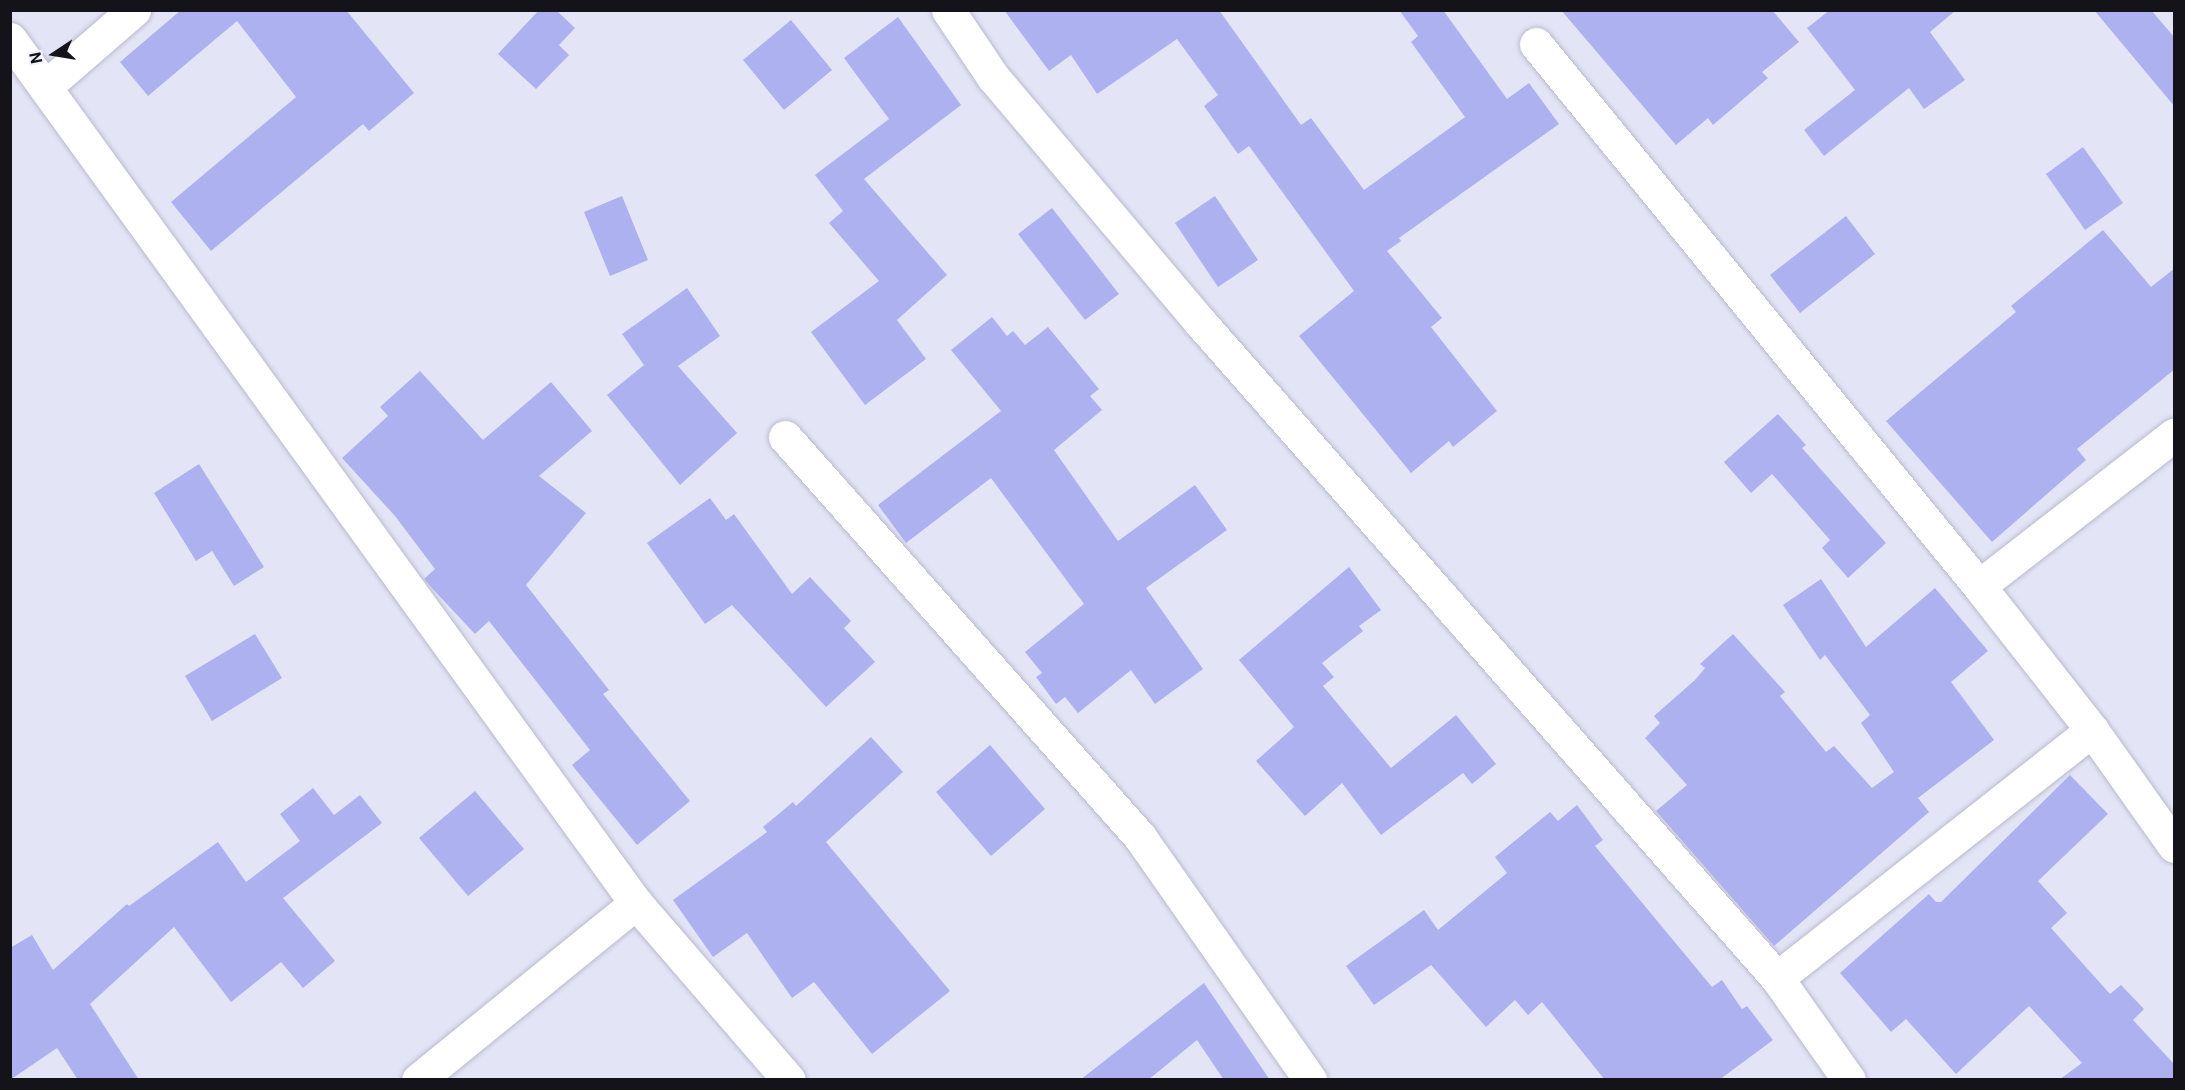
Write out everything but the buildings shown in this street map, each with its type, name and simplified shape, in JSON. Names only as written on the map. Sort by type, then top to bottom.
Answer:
[{"type":"street","points":[[45,87],[135,10]]},
{"type":"street","points":[[948,10],[993,77],[1200,322],[1777,978],[1849,1080]]},
{"type":"street","points":[[10,39],[636,903],[789,1080]]},
{"type":"street","points":[[1536,44],[1979,586],[2092,730],[2175,846]]},
{"type":"street","points":[[1979,586],[2175,435]]},
{"type":"street","points":[[785,437],[1140,837],[1310,1080]]},
{"type":"street","points":[[1777,978],[2092,730]]},
{"type":"street","points":[[418,1080],[636,903]]}]
